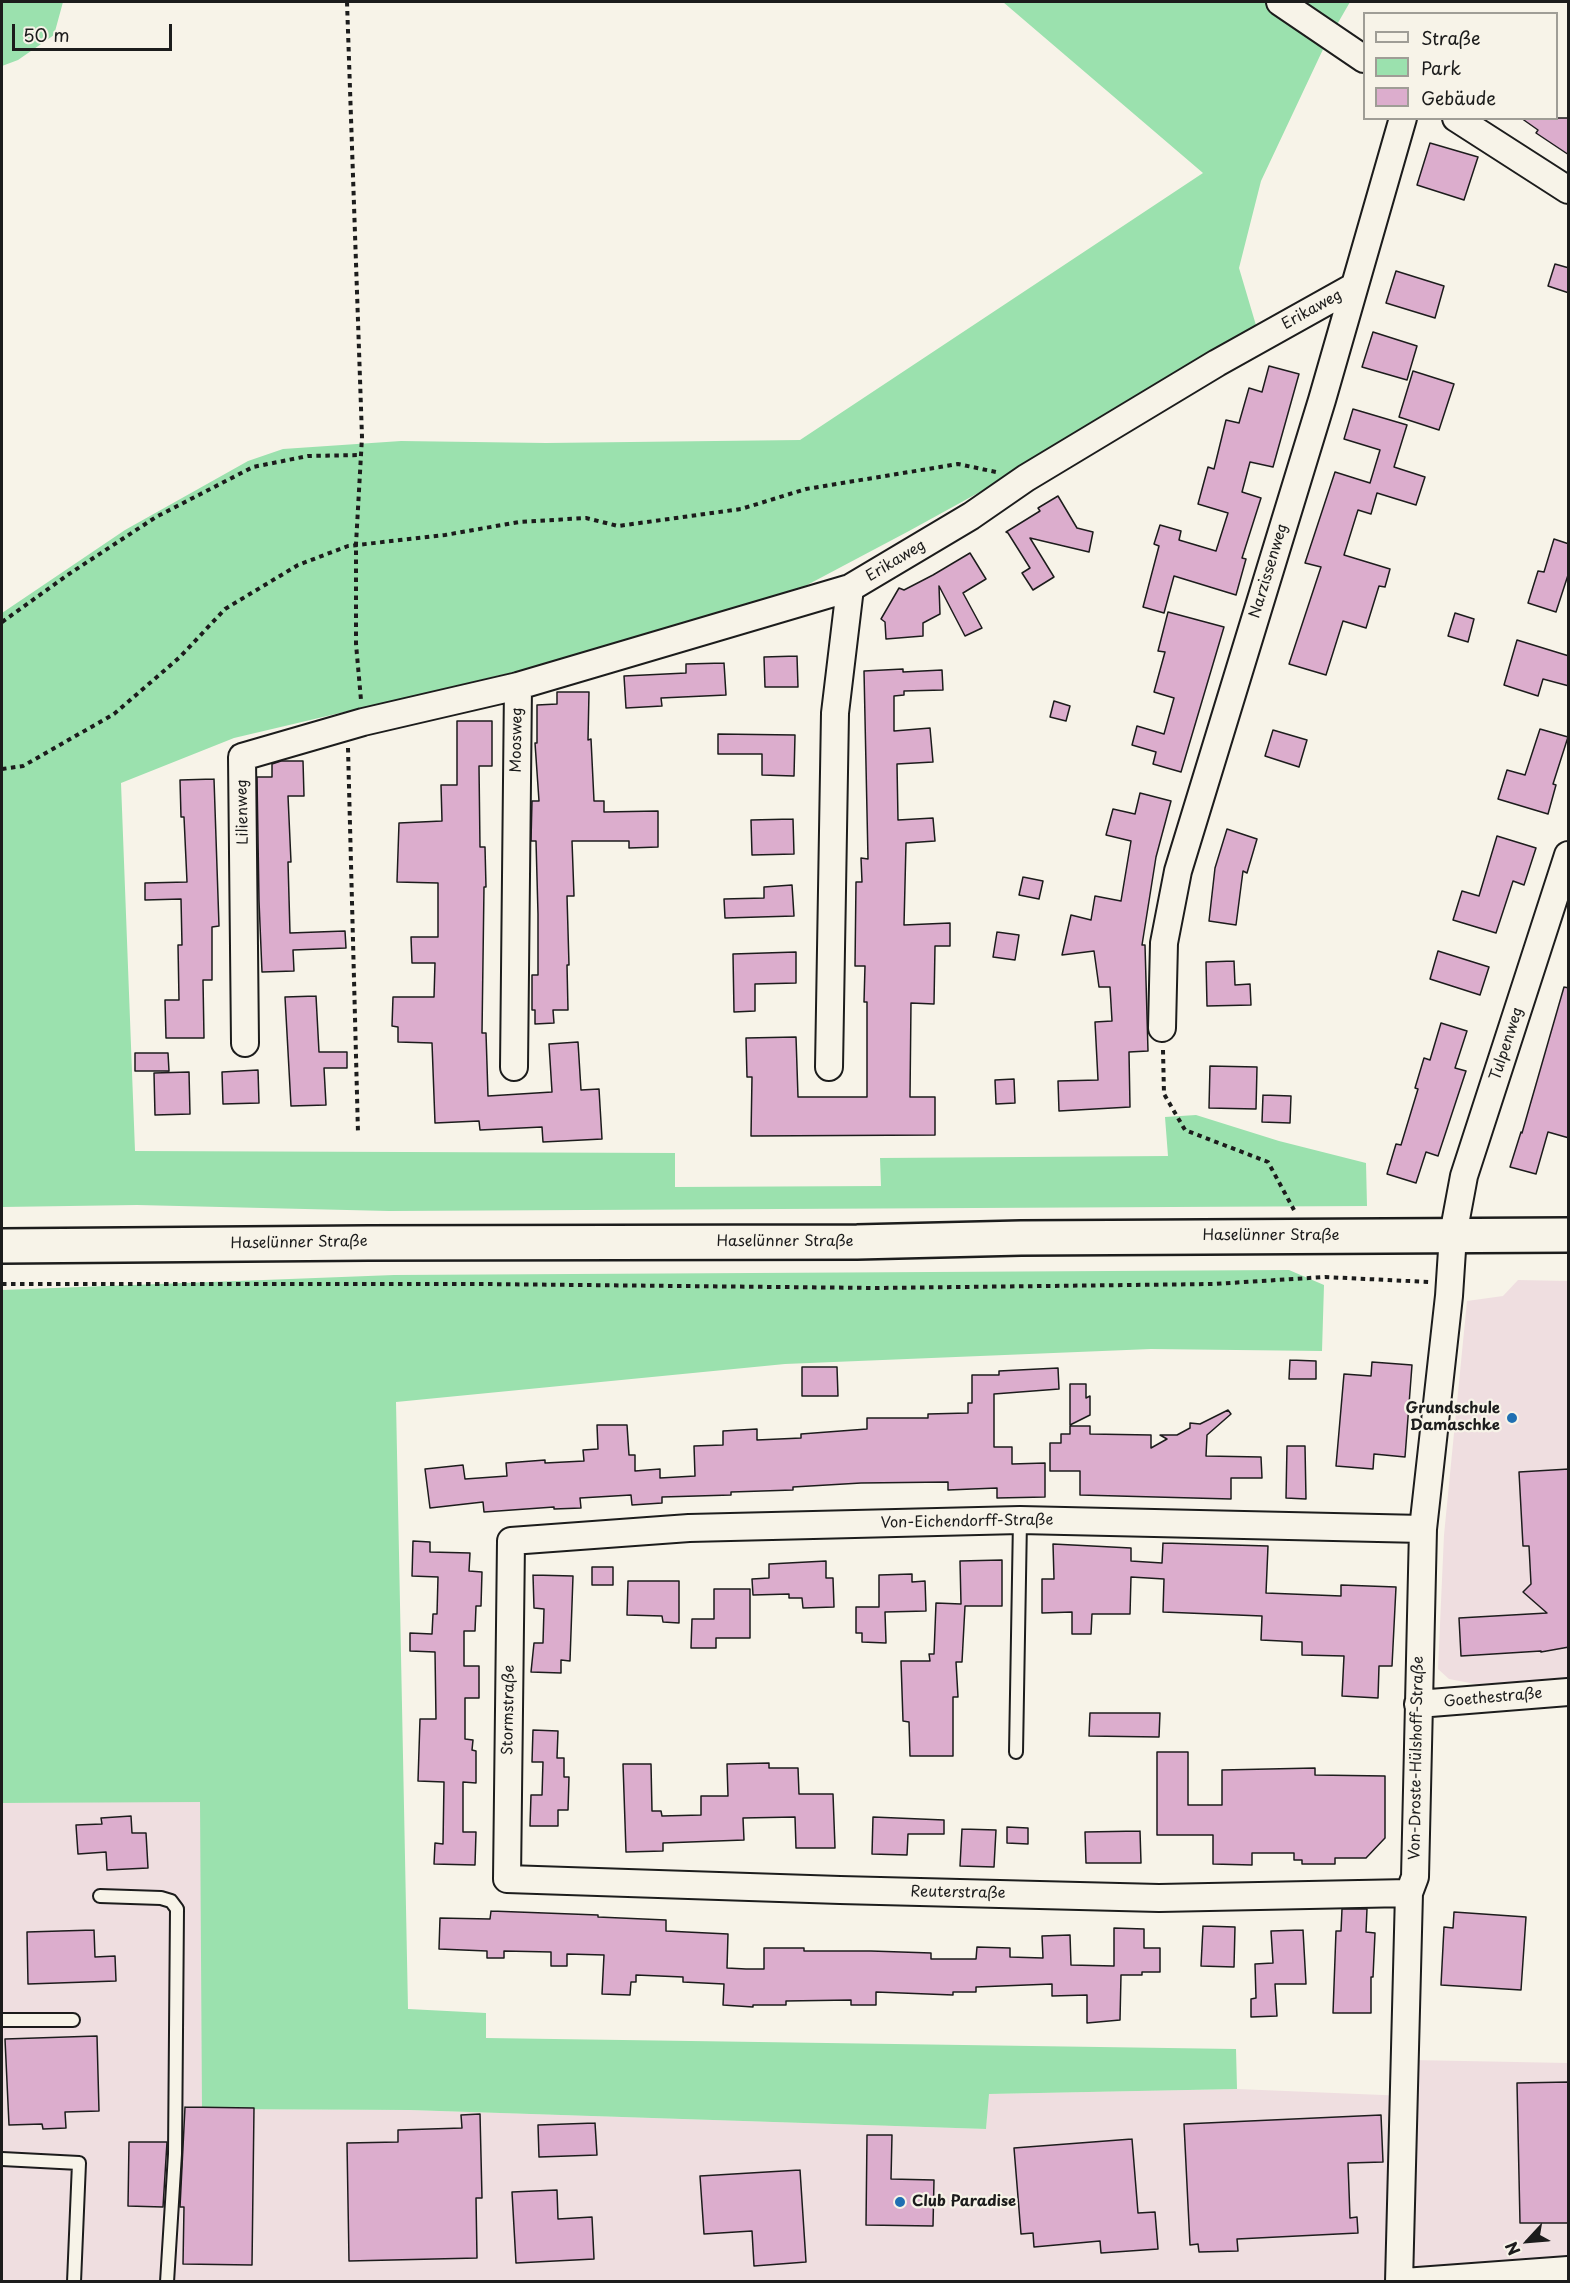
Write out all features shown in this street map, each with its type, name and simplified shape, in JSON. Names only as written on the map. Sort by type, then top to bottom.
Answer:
[{"type":"street","points":[[1280,2],[1363,58]]},
{"type":"street","name":"Narzissenweg","points":[[1162,1028],[1164,944],[1178,871],[1322,400],[1402,120]]},
{"type":"street","points":[[1459,120],[1569,190]]},
{"type":"street","name":"Erikaweg","points":[[828,1067],[835,713],[850,588],[971,516],[1026,478],[1217,363],[1353,287]]},
{"type":"street","name":"Moosweg","points":[[514,1067],[518,686],[850,588]]},
{"type":"street","name":"Lilienweg","points":[[245,1043],[242,757],[355,724],[518,686]]},
{"type":"street","name":"Tulpenweg","points":[[1453,1235],[1464,1176],[1569,855]]},
{"type":"street","name":"Von-Droste-Hülshoff-Straße","points":[[1399,2282],[1409,1893],[1415,1877],[1423,1529],[1449,1296],[1453,1235]]},
{"type":"street","name":"Haselünner Straße","points":[[2,1246],[857,1242],[1021,1238],[1569,1235]]},
{"type":"street","name":"Von-Eichendorff-Straße","points":[[511,1541],[689,1528],[1020,1520],[1423,1529]]},
{"type":"street","name":"Stormstraße","points":[[507,1879],[511,1541]]},
{"type":"street","name":"Goethestraße","points":[[1418,1704],[1569,1692]]},
{"type":"street","name":"Reuterstraße","points":[[507,1879],[1159,1898],[1409,1893]]},
{"type":"street","points":[[1404,2282],[1569,2270]]},
{"type":"lane","points":[[1016,1752],[1020,1520]]},
{"type":"lane","points":[[100,1896],[161,1898],[171,1901],[177,1909],[176,2154],[167,2282]]},
{"type":"lane","points":[[2,2020],[72,2019]]},
{"type":"lane","points":[[2,2159],[79,2163],[74,2282]]},
{"type":"path","points":[[347,2],[362,455],[356,544],[358,1132]]},
{"type":"path","points":[[2,622],[69,574],[156,517],[253,467],[308,456],[362,455]]},
{"type":"path","points":[[2,769],[23,766],[114,714],[180,657],[225,609],[298,566],[356,544],[445,535],[519,522],[586,518],[618,526],[741,509],[806,489],[958,464],[1026,478]]},
{"type":"path","points":[[1162,1028],[1164,1094],[1185,1130],[1268,1162],[1298,1218]]},
{"type":"path","points":[[2,1284],[494,1284],[876,1288],[1213,1284],[1325,1277],[1426,1282]]},
{"type":"shaded area","name":"Grundschule Damaschke","points":[[1518,1280],[1568,1281],[1568,1679],[1475,1684],[1449,1679],[1438,1669],[1444,1535],[1467,1301],[1503,1296]]},
{"type":"shaded area","points":[[201,1801],[203,2109],[409,2110],[986,2129],[988,2094],[1237,2089],[1407,2096],[1412,2060],[1568,2063],[1568,2281],[2,2281],[2,1803]]},
{"type":"green space","points":[[2,2],[63,2],[54,35],[18,60],[2,66]]},
{"type":"green space","points":[[1003,2],[1266,2],[1326,43],[1261,181],[1239,268],[1258,332],[1118,416],[775,602],[518,671],[234,738],[121,783],[135,1151],[675,1153],[675,1187],[881,1186],[880,1158],[1168,1156],[1165,1117],[1196,1115],[1279,1141],[1366,1163],[1367,1206],[389,1211],[137,1205],[2,1207],[2,613],[125,530],[248,461],[283,449],[401,441],[546,443],[800,440],[1203,173]]},
{"type":"green space","points":[[1297,2],[1350,2],[1335,28]]},
{"type":"green space","points":[[1289,1270],[1324,1285],[1322,1351],[1151,1349],[785,1364],[396,1402],[408,2009],[486,2013],[486,2038],[1236,2049],[1237,2089],[989,2094],[986,2129],[409,2110],[202,2109],[200,1802],[2,1803],[2,1290],[394,1275]]},
{"type":"building","points":[[1569,118],[1569,155],[1536,133],[1538,130],[1524,120]]},
{"type":"building","points":[[1430,143],[1478,157],[1464,200],[1417,185]]},
{"type":"building","points":[[1555,264],[1569,268],[1569,293],[1548,286]]},
{"type":"building","points":[[1396,271],[1444,286],[1435,318],[1386,303]]},
{"type":"building","points":[[1373,332],[1417,346],[1407,380],[1362,367]]},
{"type":"building","points":[[1269,366],[1299,374],[1273,467],[1250,462],[1242,492],[1261,498],[1242,558],[1246,559],[1236,595],[1174,576],[1164,613],[1143,607],[1159,546],[1154,544],[1160,525],[1181,531],[1179,540],[1216,551],[1228,513],[1198,504],[1208,467],[1214,469],[1226,420],[1239,423],[1249,388],[1262,392]]},
{"type":"building","points":[[1413,371],[1454,384],[1439,430],[1399,417]]},
{"type":"building","points":[[1353,409],[1407,425],[1394,467],[1425,477],[1416,505],[1377,493],[1371,514],[1358,510],[1344,555],[1390,569],[1385,587],[1379,586],[1366,628],[1343,621],[1326,675],[1289,664],[1321,567],[1305,563],[1335,472],[1370,483],[1380,450],[1344,439]]},
{"type":"building","points":[[1058,496],[1077,528],[1093,532],[1089,552],[1030,538],[1054,577],[1033,590],[1022,573],[1030,568],[1006,532],[1040,511],[1038,508]]},
{"type":"building","points":[[1554,539],[1569,544],[1569,572],[1556,612],[1528,603],[1538,571],[1544,572]]},
{"type":"building","points":[[970,553],[986,579],[963,593],[982,628],[965,636],[939,586],[940,614],[923,623],[923,636],[886,639],[885,622],[881,619],[899,588],[904,590]]},
{"type":"building","points":[[1168,612],[1224,627],[1181,772],[1153,764],[1156,752],[1132,745],[1137,726],[1164,734],[1174,698],[1154,692],[1165,652],[1158,651]]},
{"type":"building","points":[[1455,613],[1474,619],[1468,642],[1448,636]]},
{"type":"building","points":[[1517,640],[1569,656],[1569,686],[1543,679],[1538,696],[1504,685]]},
{"type":"building","points":[[797,656],[798,687],[765,687],[764,657]]},
{"type":"building","points":[[724,663],[726,695],[661,698],[662,706],[626,708],[624,676],[686,673],[686,664]]},
{"type":"building","points":[[903,669],[903,672],[942,670],[943,690],[904,691],[904,695],[894,696],[894,731],[930,728],[933,762],[897,764],[898,820],[933,818],[935,841],[906,843],[904,925],[950,923],[950,946],[935,946],[934,1004],[911,1003],[910,1097],[935,1097],[935,1135],[751,1136],[752,1077],[747,1077],[746,1038],[796,1037],[798,1097],[867,1097],[865,966],[855,966],[856,882],[862,882],[861,858],[868,859],[864,671]]},
{"type":"building","points":[[557,692],[589,692],[588,740],[591,739],[594,801],[604,801],[604,812],[658,811],[658,847],[629,848],[629,841],[572,841],[574,896],[567,896],[568,1010],[553,1010],[554,1023],[535,1024],[535,1010],[532,1010],[532,975],[538,975],[538,914],[536,841],[531,841],[532,801],[539,801],[535,743],[537,743],[537,705],[557,704]]},
{"type":"building","points":[[1054,701],[1070,706],[1066,721],[1050,717]]},
{"type":"building","points":[[457,721],[492,721],[492,766],[479,766],[480,847],[485,847],[486,887],[484,887],[482,1033],[486,1033],[488,1096],[552,1092],[549,1044],[578,1042],[581,1090],[599,1089],[602,1139],[543,1142],[542,1127],[480,1130],[479,1121],[435,1123],[432,1043],[398,1042],[398,1027],[392,1026],[393,997],[434,997],[435,963],[412,963],[411,937],[438,937],[438,883],[397,882],[399,823],[442,821],[441,785],[457,785]]},
{"type":"building","points":[[1540,729],[1568,737],[1553,784],[1556,785],[1548,814],[1498,799],[1507,770],[1525,775]]},
{"type":"building","points":[[1273,730],[1307,740],[1299,767],[1265,756]]},
{"type":"building","points":[[718,734],[795,735],[794,776],[762,775],[762,754],[718,754]]},
{"type":"building","points":[[281,761],[303,761],[304,796],[288,796],[291,862],[288,862],[290,933],[345,931],[346,948],[293,950],[294,971],[262,972],[257,777],[272,777],[272,764]]},
{"type":"building","points":[[214,779],[219,926],[212,927],[212,980],[203,980],[204,1038],[166,1038],[165,1000],[179,1000],[178,945],[182,945],[181,899],[145,900],[145,883],[187,882],[180,780]]},
{"type":"building","points":[[1140,793],[1171,801],[1156,857],[1142,945],[1145,945],[1148,1051],[1129,1052],[1130,1107],[1059,1111],[1058,1081],[1098,1080],[1095,1022],[1112,1021],[1110,987],[1099,987],[1094,951],[1062,955],[1071,915],[1091,920],[1095,896],[1121,901],[1131,841],[1106,835],[1113,809],[1135,814]]},
{"type":"building","points":[[793,819],[794,854],[752,855],[751,820]]},
{"type":"building","points":[[1227,829],[1257,839],[1247,873],[1243,871],[1236,925],[1209,921],[1215,868]]},
{"type":"building","points":[[1497,836],[1536,848],[1524,885],[1513,881],[1496,933],[1453,920],[1462,891],[1479,896]]},
{"type":"building","points":[[1023,877],[1043,881],[1039,899],[1019,895]]},
{"type":"building","points":[[792,885],[794,916],[725,918],[724,899],[764,898],[764,887]]},
{"type":"building","points":[[997,932],[1019,935],[1015,960],[993,957]]},
{"type":"building","points":[[1438,951],[1489,967],[1480,995],[1430,979]]},
{"type":"building","points":[[796,952],[796,983],[755,984],[755,1011],[734,1012],[733,954]]},
{"type":"building","points":[[1234,961],[1235,985],[1250,984],[1251,1005],[1207,1006],[1206,962]]},
{"type":"building","points":[[1564,987],[1569,988],[1569,1138],[1548,1132],[1536,1174],[1510,1167]]},
{"type":"building","points":[[316,996],[319,1052],[347,1052],[347,1068],[324,1068],[326,1105],[291,1106],[285,997]]},
{"type":"building","points":[[1441,1023],[1467,1031],[1455,1068],[1466,1071],[1438,1156],[1426,1152],[1416,1183],[1387,1174],[1396,1144],[1401,1145],[1418,1089],[1415,1088],[1424,1058],[1430,1060]]},
{"type":"building","points":[[135,1053],[168,1053],[169,1071],[135,1071]]},
{"type":"building","points":[[1210,1066],[1257,1067],[1256,1109],[1209,1108]]},
{"type":"building","points":[[258,1070],[259,1103],[223,1104],[222,1072]]},
{"type":"building","points":[[189,1072],[190,1114],[155,1115],[154,1073]]},
{"type":"building","points":[[1014,1079],[1015,1103],[996,1104],[995,1080]]},
{"type":"building","points":[[1263,1095],[1291,1096],[1290,1123],[1262,1122]]},
{"type":"building","points":[[1290,1360],[1316,1361],[1316,1379],[1289,1379]]},
{"type":"building","points":[[1372,1362],[1412,1365],[1405,1457],[1374,1454],[1373,1469],[1336,1466],[1344,1374],[1371,1376]]},
{"type":"building","points":[[802,1367],[837,1367],[838,1396],[802,1396]]},
{"type":"building","points":[[1058,1368],[1059,1389],[994,1394],[994,1447],[1012,1447],[1012,1464],[1045,1463],[1045,1497],[997,1498],[997,1488],[948,1490],[948,1482],[861,1483],[793,1487],[793,1490],[731,1492],[731,1495],[662,1497],[662,1503],[632,1505],[631,1495],[580,1498],[581,1508],[554,1509],[554,1507],[484,1512],[483,1502],[430,1508],[425,1469],[463,1465],[465,1479],[507,1476],[506,1463],[545,1460],[545,1463],[584,1461],[583,1450],[598,1449],[597,1425],[627,1425],[629,1455],[635,1455],[635,1471],[660,1469],[660,1478],[695,1476],[694,1446],[723,1445],[723,1431],[757,1429],[757,1440],[801,1438],[801,1434],[867,1429],[867,1418],[928,1418],[928,1414],[968,1413],[968,1403],[972,1403],[972,1375],[999,1375],[999,1371]]},
{"type":"building","points":[[1070,1384],[1086,1384],[1086,1398],[1090,1396],[1090,1415],[1070,1425]]},
{"type":"building","points":[[1228,1410],[1231,1414],[1207,1435],[1206,1456],[1261,1457],[1262,1478],[1231,1478],[1231,1499],[1080,1495],[1080,1471],[1050,1471],[1050,1443],[1061,1443],[1061,1434],[1070,1434],[1070,1426],[1090,1426],[1090,1434],[1151,1435],[1151,1448],[1167,1439],[1160,1435],[1177,1435],[1190,1428],[1190,1423],[1200,1424]]},
{"type":"building","points":[[1287,1446],[1305,1446],[1306,1499],[1286,1498]]},
{"type":"building","name":"Grundschule Damaschke","points":[[1569,1469],[1569,1647],[1541,1652],[1461,1656],[1459,1618],[1547,1613],[1523,1592],[1531,1584],[1529,1546],[1523,1546],[1519,1472]]},
{"type":"building","points":[[413,1541],[430,1542],[430,1552],[470,1553],[469,1571],[482,1572],[481,1606],[476,1606],[475,1631],[464,1631],[464,1666],[479,1666],[479,1698],[465,1698],[465,1739],[473,1740],[472,1750],[476,1751],[476,1783],[463,1782],[463,1832],[476,1832],[475,1865],[434,1864],[435,1843],[443,1844],[444,1782],[418,1781],[420,1719],[436,1719],[435,1652],[410,1651],[410,1633],[432,1634],[433,1614],[437,1614],[438,1577],[412,1576]]},
{"type":"building","points":[[1163,1543],[1268,1546],[1266,1593],[1341,1596],[1341,1585],[1396,1587],[1392,1666],[1379,1666],[1378,1698],[1342,1696],[1344,1656],[1302,1655],[1302,1642],[1261,1640],[1262,1616],[1163,1612],[1164,1579],[1131,1577],[1130,1614],[1092,1614],[1091,1634],[1072,1634],[1072,1612],[1042,1613],[1042,1579],[1054,1579],[1053,1544],[1131,1548],[1131,1561],[1162,1563]]},
{"type":"building","points":[[1002,1560],[1002,1606],[965,1606],[962,1662],[956,1662],[958,1697],[953,1697],[953,1756],[910,1756],[909,1722],[903,1721],[901,1661],[930,1661],[929,1654],[934,1654],[936,1603],[961,1604],[960,1561]]},
{"type":"building","points":[[826,1561],[826,1578],[833,1578],[834,1607],[803,1608],[802,1598],[789,1598],[789,1594],[753,1595],[752,1579],[769,1578],[769,1564]]},
{"type":"building","points":[[592,1567],[613,1567],[613,1585],[592,1585]]},
{"type":"building","points":[[912,1574],[912,1582],[925,1581],[926,1611],[885,1612],[886,1643],[862,1642],[862,1633],[856,1633],[856,1607],[879,1607],[879,1575]]},
{"type":"building","points":[[533,1575],[573,1576],[570,1661],[561,1660],[561,1673],[531,1672],[534,1643],[543,1643],[544,1609],[534,1608]]},
{"type":"building","points":[[628,1581],[679,1581],[679,1623],[663,1622],[662,1616],[627,1615]]},
{"type":"building","points":[[714,1589],[750,1589],[750,1638],[716,1638],[716,1648],[691,1648],[692,1619],[714,1619]]},
{"type":"building","points":[[1090,1713],[1160,1713],[1159,1737],[1089,1736]]},
{"type":"building","points":[[533,1730],[558,1731],[557,1758],[564,1758],[564,1777],[569,1777],[568,1810],[558,1810],[558,1826],[530,1826],[531,1795],[542,1795],[543,1762],[532,1762]]},
{"type":"building","points":[[1157,1752],[1188,1752],[1188,1805],[1222,1805],[1222,1770],[1315,1768],[1315,1775],[1385,1776],[1385,1838],[1366,1858],[1335,1858],[1335,1864],[1302,1864],[1302,1860],[1294,1860],[1294,1853],[1252,1853],[1252,1865],[1213,1864],[1213,1835],[1157,1835]]},
{"type":"building","points":[[769,1763],[769,1768],[798,1768],[799,1794],[833,1794],[835,1848],[796,1848],[795,1817],[743,1818],[744,1840],[663,1843],[663,1851],[626,1852],[623,1764],[651,1764],[652,1811],[661,1811],[662,1816],[701,1815],[701,1796],[728,1796],[727,1764]]},
{"type":"building","points":[[131,1816],[132,1833],[146,1833],[148,1868],[107,1870],[106,1852],[78,1854],[76,1825],[102,1824],[101,1818]]},
{"type":"building","points":[[873,1817],[944,1820],[944,1834],[908,1834],[907,1855],[872,1854]]},
{"type":"building","points":[[1007,1827],[1028,1828],[1028,1844],[1007,1843]]},
{"type":"building","points":[[962,1829],[996,1830],[994,1867],[960,1866]]},
{"type":"building","points":[[1140,1831],[1141,1863],[1086,1863],[1085,1832]]},
{"type":"building","points":[[1342,1909],[1367,1909],[1366,1932],[1375,1933],[1371,2013],[1333,2013],[1336,1931],[1341,1931]]},
{"type":"building","points":[[491,1911],[666,1920],[666,1931],[728,1934],[727,1968],[746,1969],[764,1969],[764,1948],[804,1948],[804,1951],[931,1953],[931,1959],[976,1959],[977,1947],[1010,1948],[1010,1957],[1043,1958],[1042,1936],[1070,1935],[1071,1965],[1114,1966],[1114,1928],[1144,1929],[1144,1948],[1160,1948],[1160,1972],[1121,1975],[1120,2020],[1087,2023],[1087,1995],[1052,1996],[1052,1984],[976,1987],[976,1992],[953,1992],[953,1995],[876,1992],[876,2005],[851,2005],[851,2000],[786,2001],[786,2005],[753,2005],[753,2007],[723,2005],[724,1984],[683,1982],[683,1977],[636,1975],[636,1982],[631,1982],[630,1995],[602,1994],[604,1955],[567,1954],[567,1966],[551,1966],[551,1952],[504,1951],[504,1958],[487,1958],[487,1951],[439,1949],[440,1918],[490,1919]]},
{"type":"building","points":[[1454,1912],[1526,1917],[1521,1990],[1441,1985],[1444,1927],[1453,1928]]},
{"type":"building","points":[[1203,1926],[1235,1927],[1234,1967],[1201,1966]]},
{"type":"building","points":[[94,1930],[95,1957],[115,1956],[116,1981],[28,1984],[27,1932]]},
{"type":"building","points":[[1303,1930],[1306,1984],[1275,1984],[1277,2016],[1251,2017],[1251,1999],[1256,1998],[1255,1964],[1273,1963],[1271,1931]]},
{"type":"building","points":[[97,2036],[99,2111],[65,2112],[66,2128],[43,2129],[42,2124],[9,2125],[5,2039]]},
{"type":"building","points":[[1569,2082],[1569,2223],[1520,2223],[1517,2083]]},
{"type":"building","points":[[185,2107],[254,2108],[252,2265],[183,2264],[184,2207],[180,2207]]},
{"type":"building","points":[[480,2114],[482,2198],[476,2198],[477,2258],[349,2261],[347,2143],[398,2142],[398,2130],[462,2128],[461,2115]]},
{"type":"building","points":[[1381,2115],[1383,2162],[1348,2163],[1350,2218],[1357,2217],[1358,2233],[1237,2239],[1238,2251],[1199,2252],[1198,2244],[1190,2245],[1184,2124]]},
{"type":"building","points":[[595,2123],[597,2155],[539,2157],[538,2125]]},
{"type":"building","name":"Club Paradise","points":[[867,2135],[892,2135],[891,2179],[934,2180],[933,2226],[866,2225]]},
{"type":"building","points":[[1132,2139],[1138,2213],[1155,2212],[1158,2249],[1101,2253],[1100,2241],[1034,2247],[1033,2233],[1021,2234],[1014,2148]]},
{"type":"building","points":[[129,2142],[167,2142],[163,2207],[128,2206]]},
{"type":"building","points":[[800,2170],[806,2262],[754,2266],[752,2231],[704,2234],[700,2176]]},
{"type":"building","points":[[557,2190],[558,2219],[592,2217],[594,2259],[516,2263],[512,2192]]},
{"type":"place","name":"Grundschule Damaschke","points":[[1512,1418]]},
{"type":"place","name":"Club Paradise","points":[[900,2202]]}]
